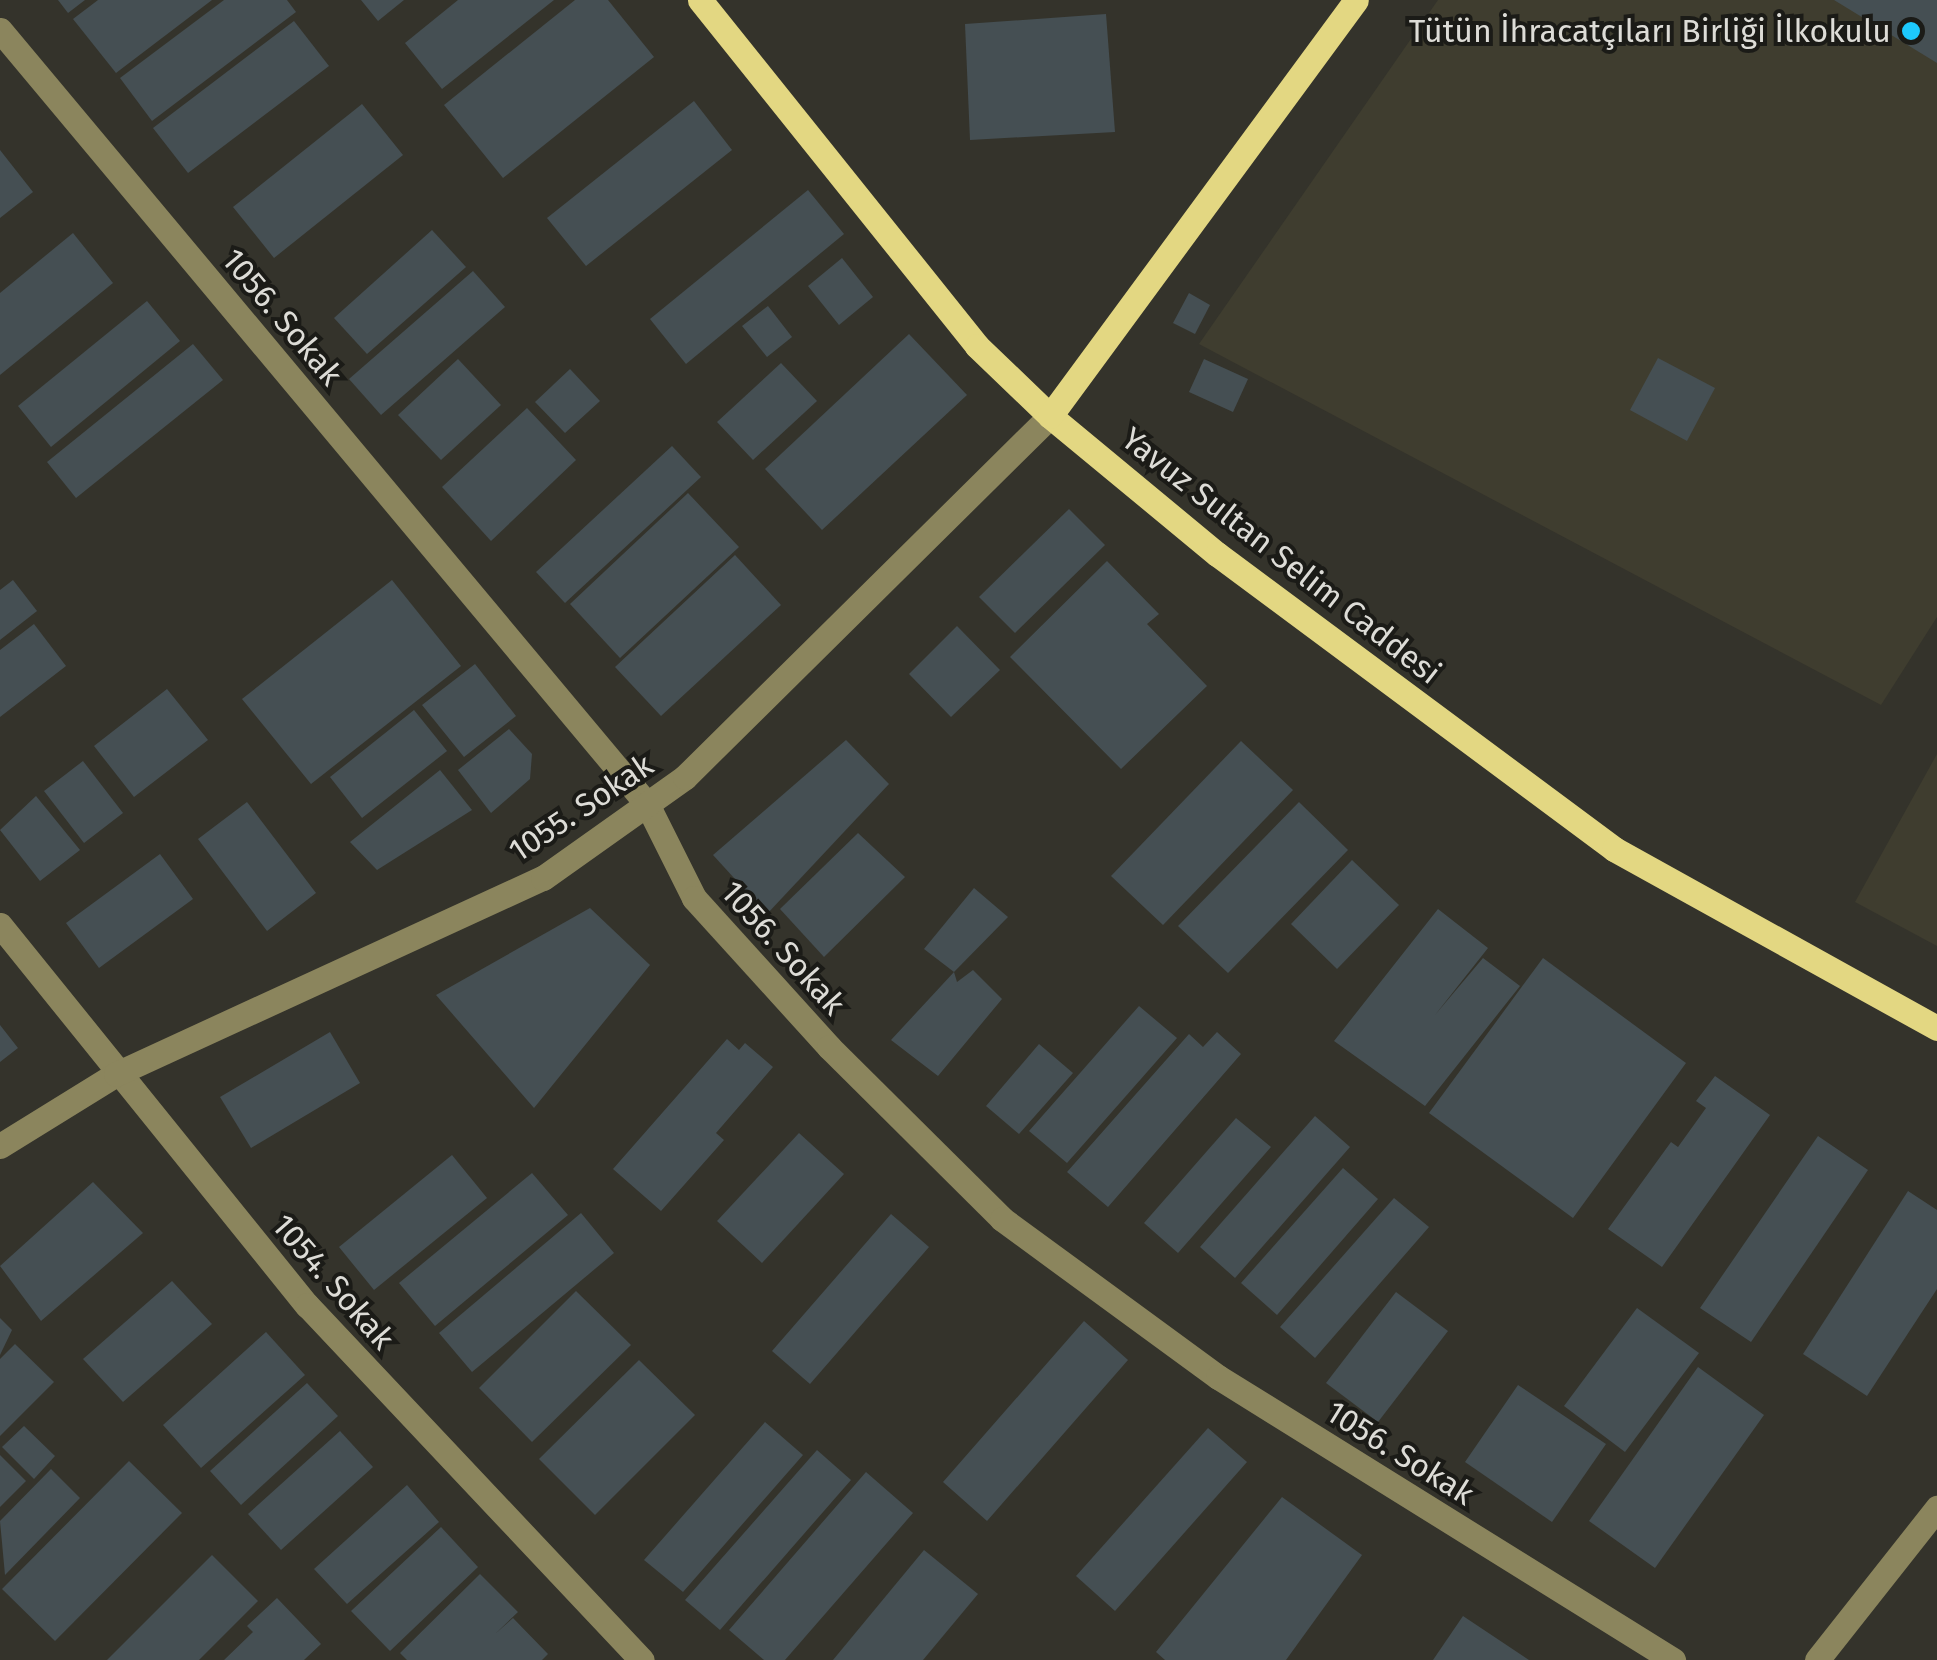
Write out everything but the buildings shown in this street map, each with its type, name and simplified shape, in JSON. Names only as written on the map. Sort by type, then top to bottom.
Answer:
[{"type":"main road","name":"Yavuz Sultan Selim Caddesi","points":[[700,0],[977,346],[1050,416],[1217,554],[1614,848],[1937,1028]]},
{"type":"main road","points":[[1050,416],[1356,0]]},
{"type":"street","name":"1056. Sokak","points":[[0,30],[648,804],[694,898],[829,1047],[1002,1219],[1218,1377],[1672,1660]]},
{"type":"street","name":"1055. Sokak","points":[[0,1146],[116,1074],[543,878],[686,777],[1050,416]]},
{"type":"street","name":"1054. Sokak","points":[[0,925],[116,1074],[307,1305],[642,1660]]},
{"type":"street","points":[[1818,1660],[1937,1508]]},
{"type":"shaded area","points":[[1438,0],[1937,0],[1937,617],[1881,705],[1199,344]]},
{"type":"shaded area","points":[[1937,754],[1937,946],[1855,902]]},
{"type":"place","name":"Tütün İhracatçıları Birliği İlkokulu","points":[[1911,31]]}]
